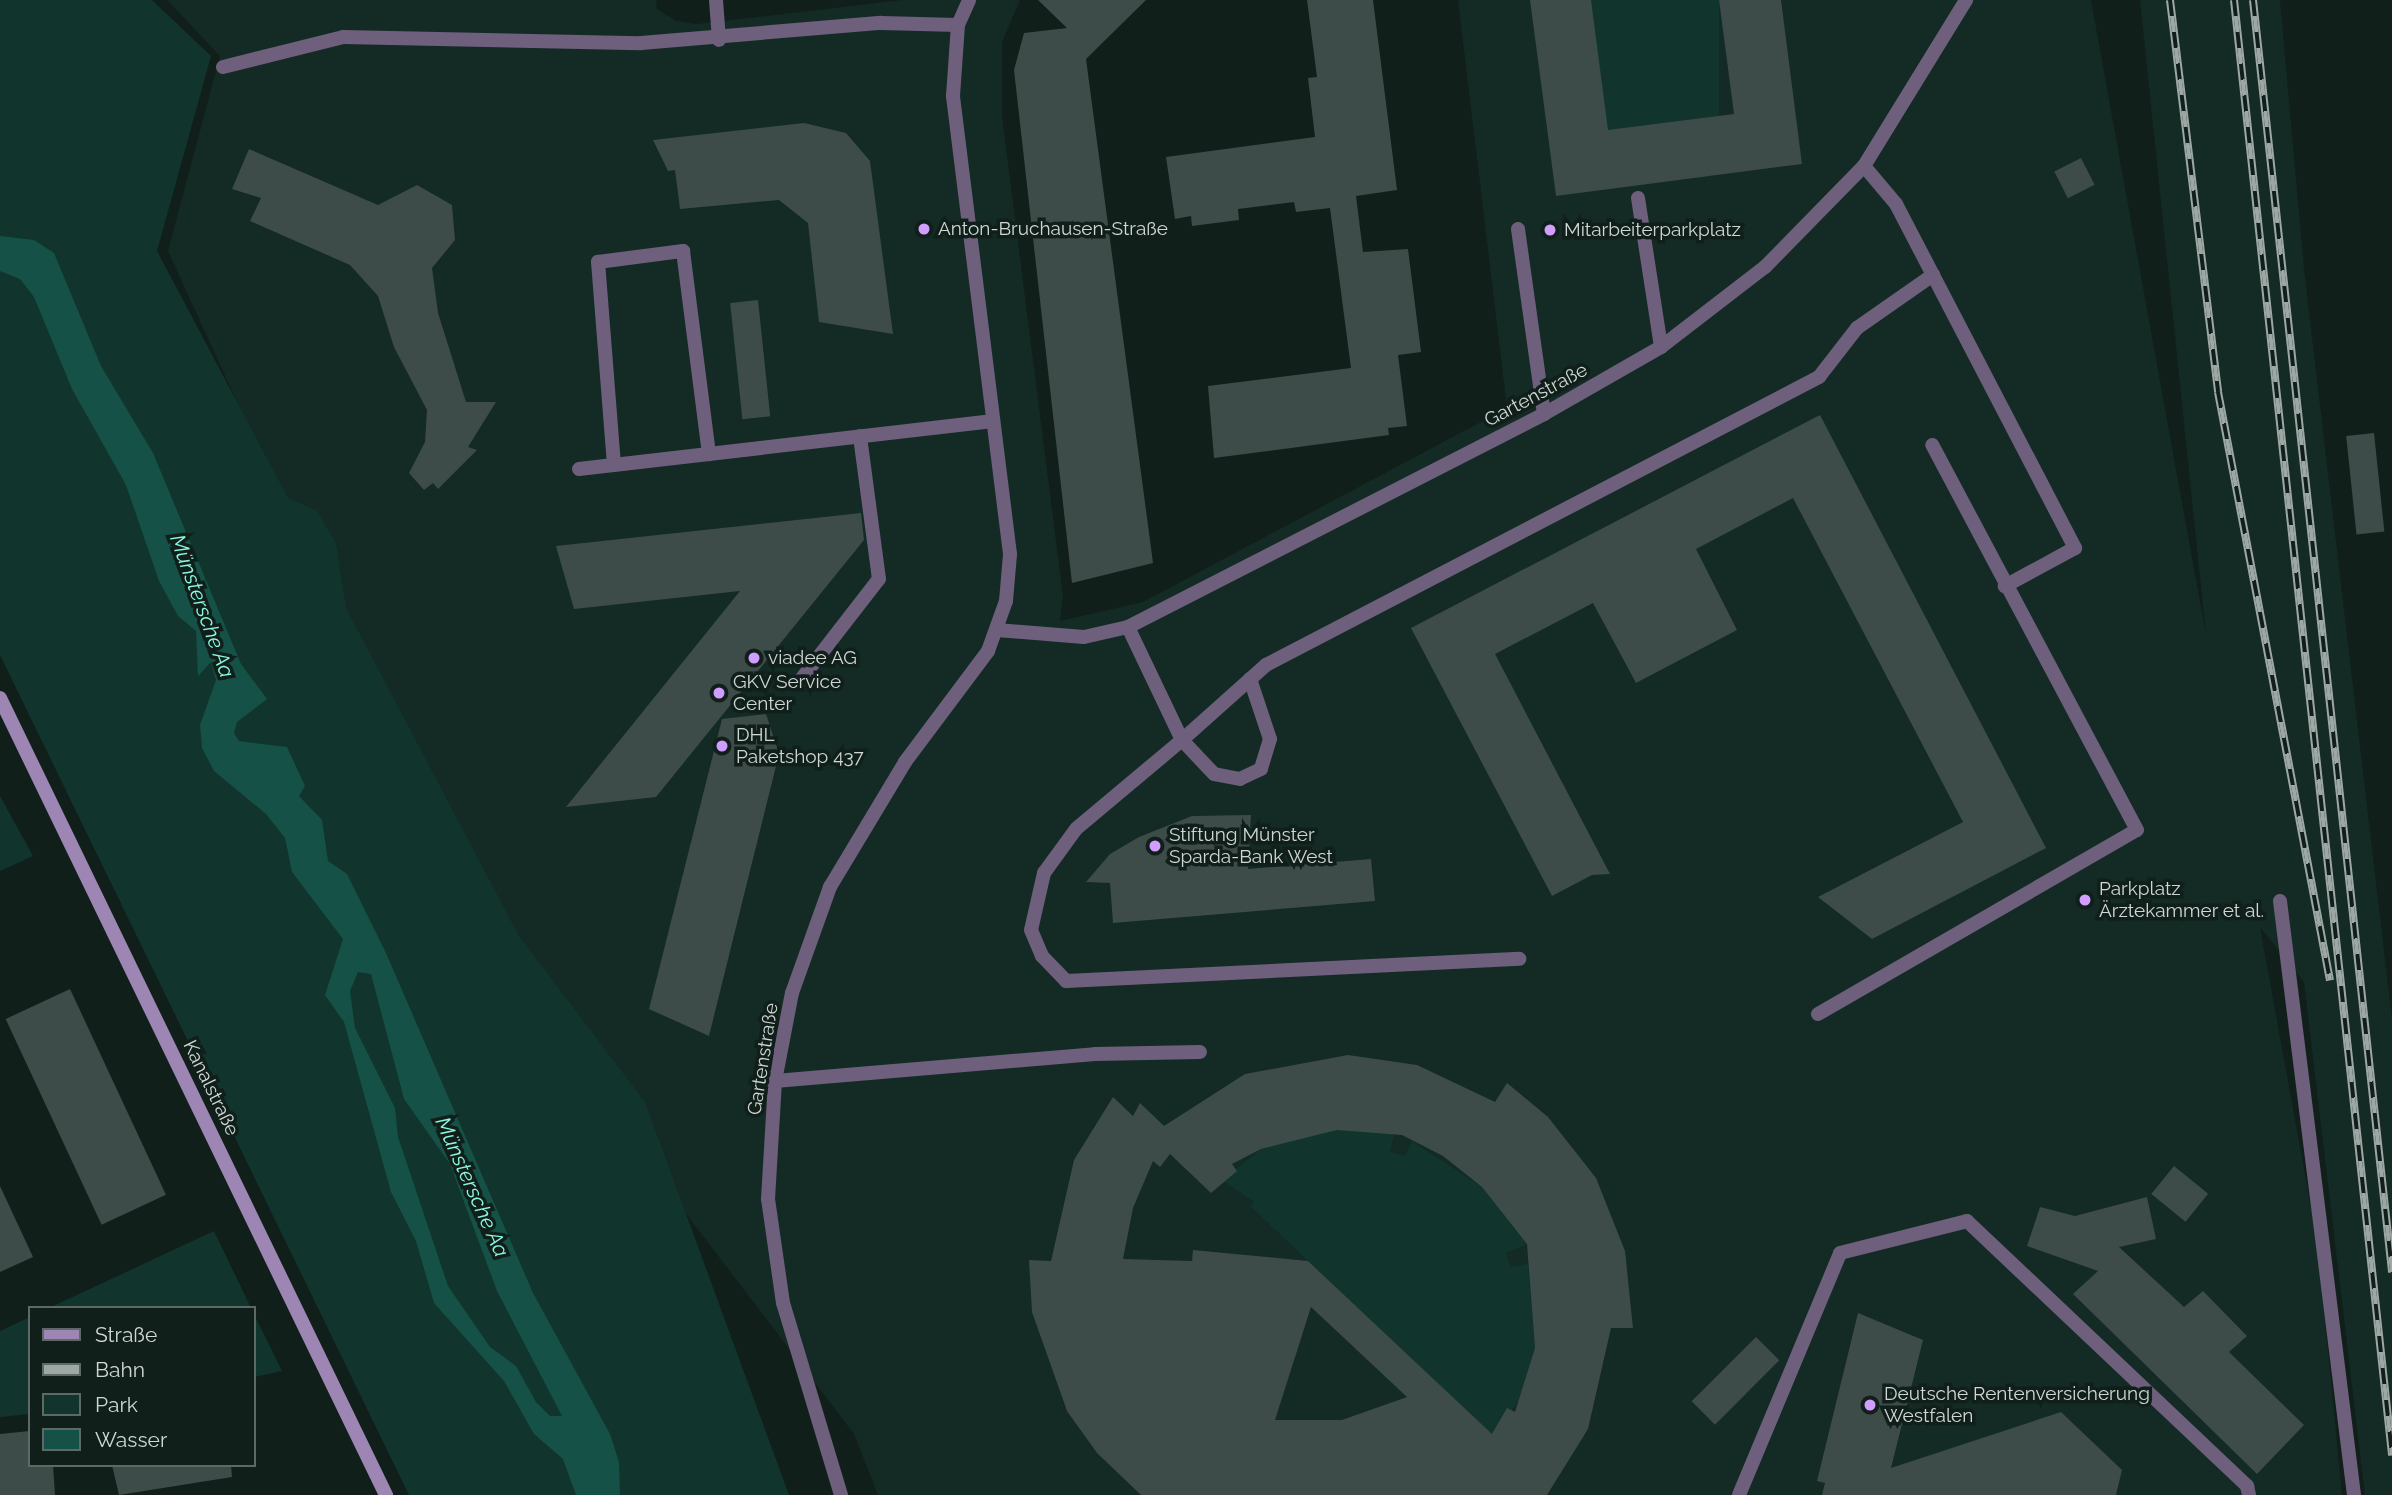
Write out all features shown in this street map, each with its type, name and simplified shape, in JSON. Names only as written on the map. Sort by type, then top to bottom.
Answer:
[{"type":"main road","name":"Kanalstraße","points":[[0,698],[386,1495]]},
{"type":"street","points":[[716,0],[719,40]]},
{"type":"street","points":[[969,0],[958,25],[953,96],[1010,554],[997,630]]},
{"type":"street","name":"Gartenstraße","points":[[841,1495],[783,1303],[768,1199],[775,1081],[793,993],[830,887],[905,762],[975,670],[997,630],[1084,637],[1128,627],[1544,414],[1661,346],[1765,267],[1864,166],[1966,0]]},
{"type":"street","points":[[223,67],[343,37],[487,44],[719,40],[881,23],[958,25]]},
{"type":"street","points":[[1864,166],[1896,204],[2075,548],[2005,586]]},
{"type":"street","points":[[1638,198],[1661,346]]},
{"type":"street","points":[[1518,229],[1544,414]]},
{"type":"street","points":[[614,465],[598,262],[683,251],[709,454]]},
{"type":"street","points":[[1519,959],[1066,981],[1042,956],[1031,930],[1044,873],[1076,829],[1266,665],[1819,377],[1857,328],[1933,275]]},
{"type":"street","points":[[579,469],[993,421]]},
{"type":"street","points":[[799,682],[878,579],[860,436]]},
{"type":"street","points":[[1818,1014],[2137,831],[1932,445]]},
{"type":"street","points":[[1128,627],[1182,740],[1214,774],[1240,779],[1261,769],[1270,739],[1250,679]]},
{"type":"street","points":[[2280,901],[2354,1495]]},
{"type":"street","points":[[775,1081],[1095,1054],[1200,1052]]},
{"type":"street","points":[[1739,1495],[1840,1253],[1967,1221],[2247,1486],[2249,1495]]},
{"type":"shaded area","points":[[167,0],[656,0],[657,9],[676,21],[697,24],[902,0],[1020,0],[1002,42],[1002,116],[1063,596],[1060,621],[1143,602],[1507,408],[1458,0],[2091,0],[2206,635],[2140,0],[2280,0],[2304,269],[2392,1019],[2392,1495],[2365,1495],[2304,982],[2260,927],[2318,1246],[2342,1495],[878,1495],[854,1434],[491,958],[168,251],[220,56]]},
{"type":"green space","points":[[0,0],[152,0],[211,56],[157,251],[288,498],[317,511],[336,543],[346,608],[519,936],[645,1102],[789,1495],[409,1495],[0,655]]},
{"type":"green space","points":[[1591,0],[1719,0],[1719,131],[1591,131]]},
{"type":"green space","points":[[0,796],[33,856],[0,871]]},
{"type":"green space","points":[[1337,1130],[1395,1131],[1390,1152],[1404,1156],[1415,1137],[1413,1142],[1482,1187],[1527,1244],[1506,1253],[1511,1267],[1534,1263],[1528,1266],[1535,1348],[1521,1397],[1494,1436],[1251,1207],[1254,1202],[1222,1180],[1261,1149]]},
{"type":"green space","points":[[214,1231],[250,1306],[53,1306]]},
{"type":"green space","points":[[28,1318],[28,1414],[0,1417],[0,1331]]},
{"type":"green space","points":[[256,1318],[282,1371],[256,1377]]},
{"type":"water","name":"Münstersche Aa","points":[[0,236],[34,240],[54,253],[101,366],[153,453],[241,664],[267,699],[237,722],[234,733],[239,741],[287,747],[305,786],[299,796],[322,820],[328,861],[347,874],[386,953],[533,1293],[610,1434],[619,1462],[620,1495],[576,1495],[563,1459],[534,1434],[504,1381],[434,1303],[416,1241],[391,1192],[344,1022],[325,995],[343,939],[292,872],[285,838],[266,814],[214,771],[202,748],[200,725],[216,680],[211,662],[198,676],[196,631],[178,616],[159,581],[126,485],[72,389],[34,297],[20,279],[0,271]],"holes":[[[358,972],[371,974],[404,1099],[450,1164],[497,1291],[562,1416],[550,1416],[536,1402],[516,1366],[490,1347],[448,1286],[398,1137],[395,1108],[355,1028],[350,991]]]},
{"type":"building","points":[[1038,0],[1146,0],[1086,59],[1153,563],[1072,583],[1014,70],[1024,33],[1067,28]]},
{"type":"building","points":[[1307,0],[1373,0],[1397,190],[1356,196],[1363,252],[1408,249],[1421,352],[1398,355],[1407,426],[1388,428],[1389,435],[1214,458],[1208,386],[1351,368],[1330,208],[1296,212],[1294,202],[1238,209],[1239,220],[1192,226],[1191,216],[1175,219],[1166,157],[1315,137],[1308,78],[1317,77]]},
{"type":"building","points":[[1530,0],[1591,0],[1608,130],[1734,114],[1719,0],[1781,0],[1802,164],[1556,196]]},
{"type":"building","points":[[804,123],[846,133],[870,161],[893,334],[819,322],[808,223],[779,200],[680,209],[675,170],[668,171],[653,140]]},
{"type":"building","points":[[249,149],[378,205],[417,185],[452,205],[455,240],[432,268],[438,313],[466,402],[496,402],[468,447],[477,450],[438,489],[433,483],[424,490],[409,473],[425,442],[427,410],[394,347],[378,296],[350,265],[250,221],[261,198],[232,189]]},
{"type":"building","points":[[2081,158],[2095,185],[2068,198],[2054,172]]},
{"type":"building","points":[[758,300],[770,416],[742,419],[730,303]]},
{"type":"building","points":[[1820,415],[2046,848],[1872,939],[1818,897],[1963,822],[1793,498],[1696,549],[1737,630],[1636,683],[1593,603],[1495,654],[1610,874],[1592,875],[1552,896],[1411,628]]},
{"type":"building","points":[[2374,433],[2384,531],[2357,534],[2346,436]]},
{"type":"building","points":[[861,513],[864,540],[656,797],[566,807],[740,591],[574,609],[556,546]]},
{"type":"building","points":[[766,714],[779,754],[709,1036],[649,1009],[722,719]]},
{"type":"building","points":[[1251,815],[1248,869],[1371,859],[1375,901],[1113,923],[1110,883],[1086,882],[1110,854],[1139,837],[1192,816]]},
{"type":"building","points":[[70,989],[166,1195],[102,1225],[6,1019]]},
{"type":"building","points":[[1348,1055],[1417,1065],[1495,1102],[1507,1083],[1548,1117],[1596,1178],[1625,1251],[1633,1328],[1611,1328],[1588,1429],[1547,1495],[1141,1495],[1097,1453],[1067,1411],[1032,1312],[1029,1260],[1051,1261],[1074,1160],[1113,1097],[1133,1116],[1140,1103],[1164,1126],[1245,1074]],"holes":[[[1337,1130],[1402,1135],[1443,1156],[1482,1187],[1527,1244],[1535,1348],[1515,1412],[1507,1408],[1492,1434],[1308,1261],[1193,1250],[1192,1261],[1123,1259],[1133,1208],[1153,1161],[1160,1167],[1170,1154],[1211,1193],[1237,1171],[1232,1164],[1261,1149]],[[1311,1307],[1407,1397],[1342,1420],[1275,1420]]]},
{"type":"building","points":[[2174,1166],[2208,1194],[2186,1222],[2151,1194]]},
{"type":"building","points":[[0,1186],[33,1257],[0,1272]]},
{"type":"building","name":"Deutsche Rentenversicherung Westfalen","points":[[2147,1197],[2156,1239],[2119,1247],[2184,1307],[2203,1291],[2247,1336],[2229,1352],[2304,1425],[2257,1474],[2073,1294],[2098,1271],[2027,1246],[2040,1207],[2075,1216]]},
{"type":"building","name":"Deutsche Rentenversicherung Westfalen","points":[[1858,1313],[1923,1340],[1891,1468],[2061,1412],[2122,1470],[2116,1495],[1822,1495],[1825,1483],[1817,1481]]},
{"type":"building","points":[[1756,1337],[1779,1360],[1715,1425],[1692,1401]]},
{"type":"building","points":[[28,1431],[28,1467],[53,1467],[55,1495],[0,1495],[0,1434]]},
{"type":"building","points":[[112,1467],[231,1467],[232,1477],[119,1495]]},
{"type":"railway","points":[[2170,0],[2218,392],[2330,980]]},
{"type":"railway","points":[[2234,0],[2392,1455]]},
{"type":"railway","points":[[2253,0],[2392,1272]]},
{"type":"place","name":"Anton-Bruchausen-Straße","points":[[924,229]]},
{"type":"place","name":"Mitarbeiterparkplatz","points":[[1550,230]]},
{"type":"place","name":"viadee AG","points":[[754,658]]},
{"type":"place","name":"GKV Service Center","points":[[719,693]]},
{"type":"place","name":"DHL Paketshop 437","points":[[722,746]]},
{"type":"place","name":"Stiftung Münster Sparda-Bank West","points":[[1155,846]]},
{"type":"place","name":"Parkplatz Ärztekammer et al.","points":[[2085,900]]},
{"type":"place","name":"Deutsche Rentenversicherung Westfalen","points":[[1870,1405]]}]
